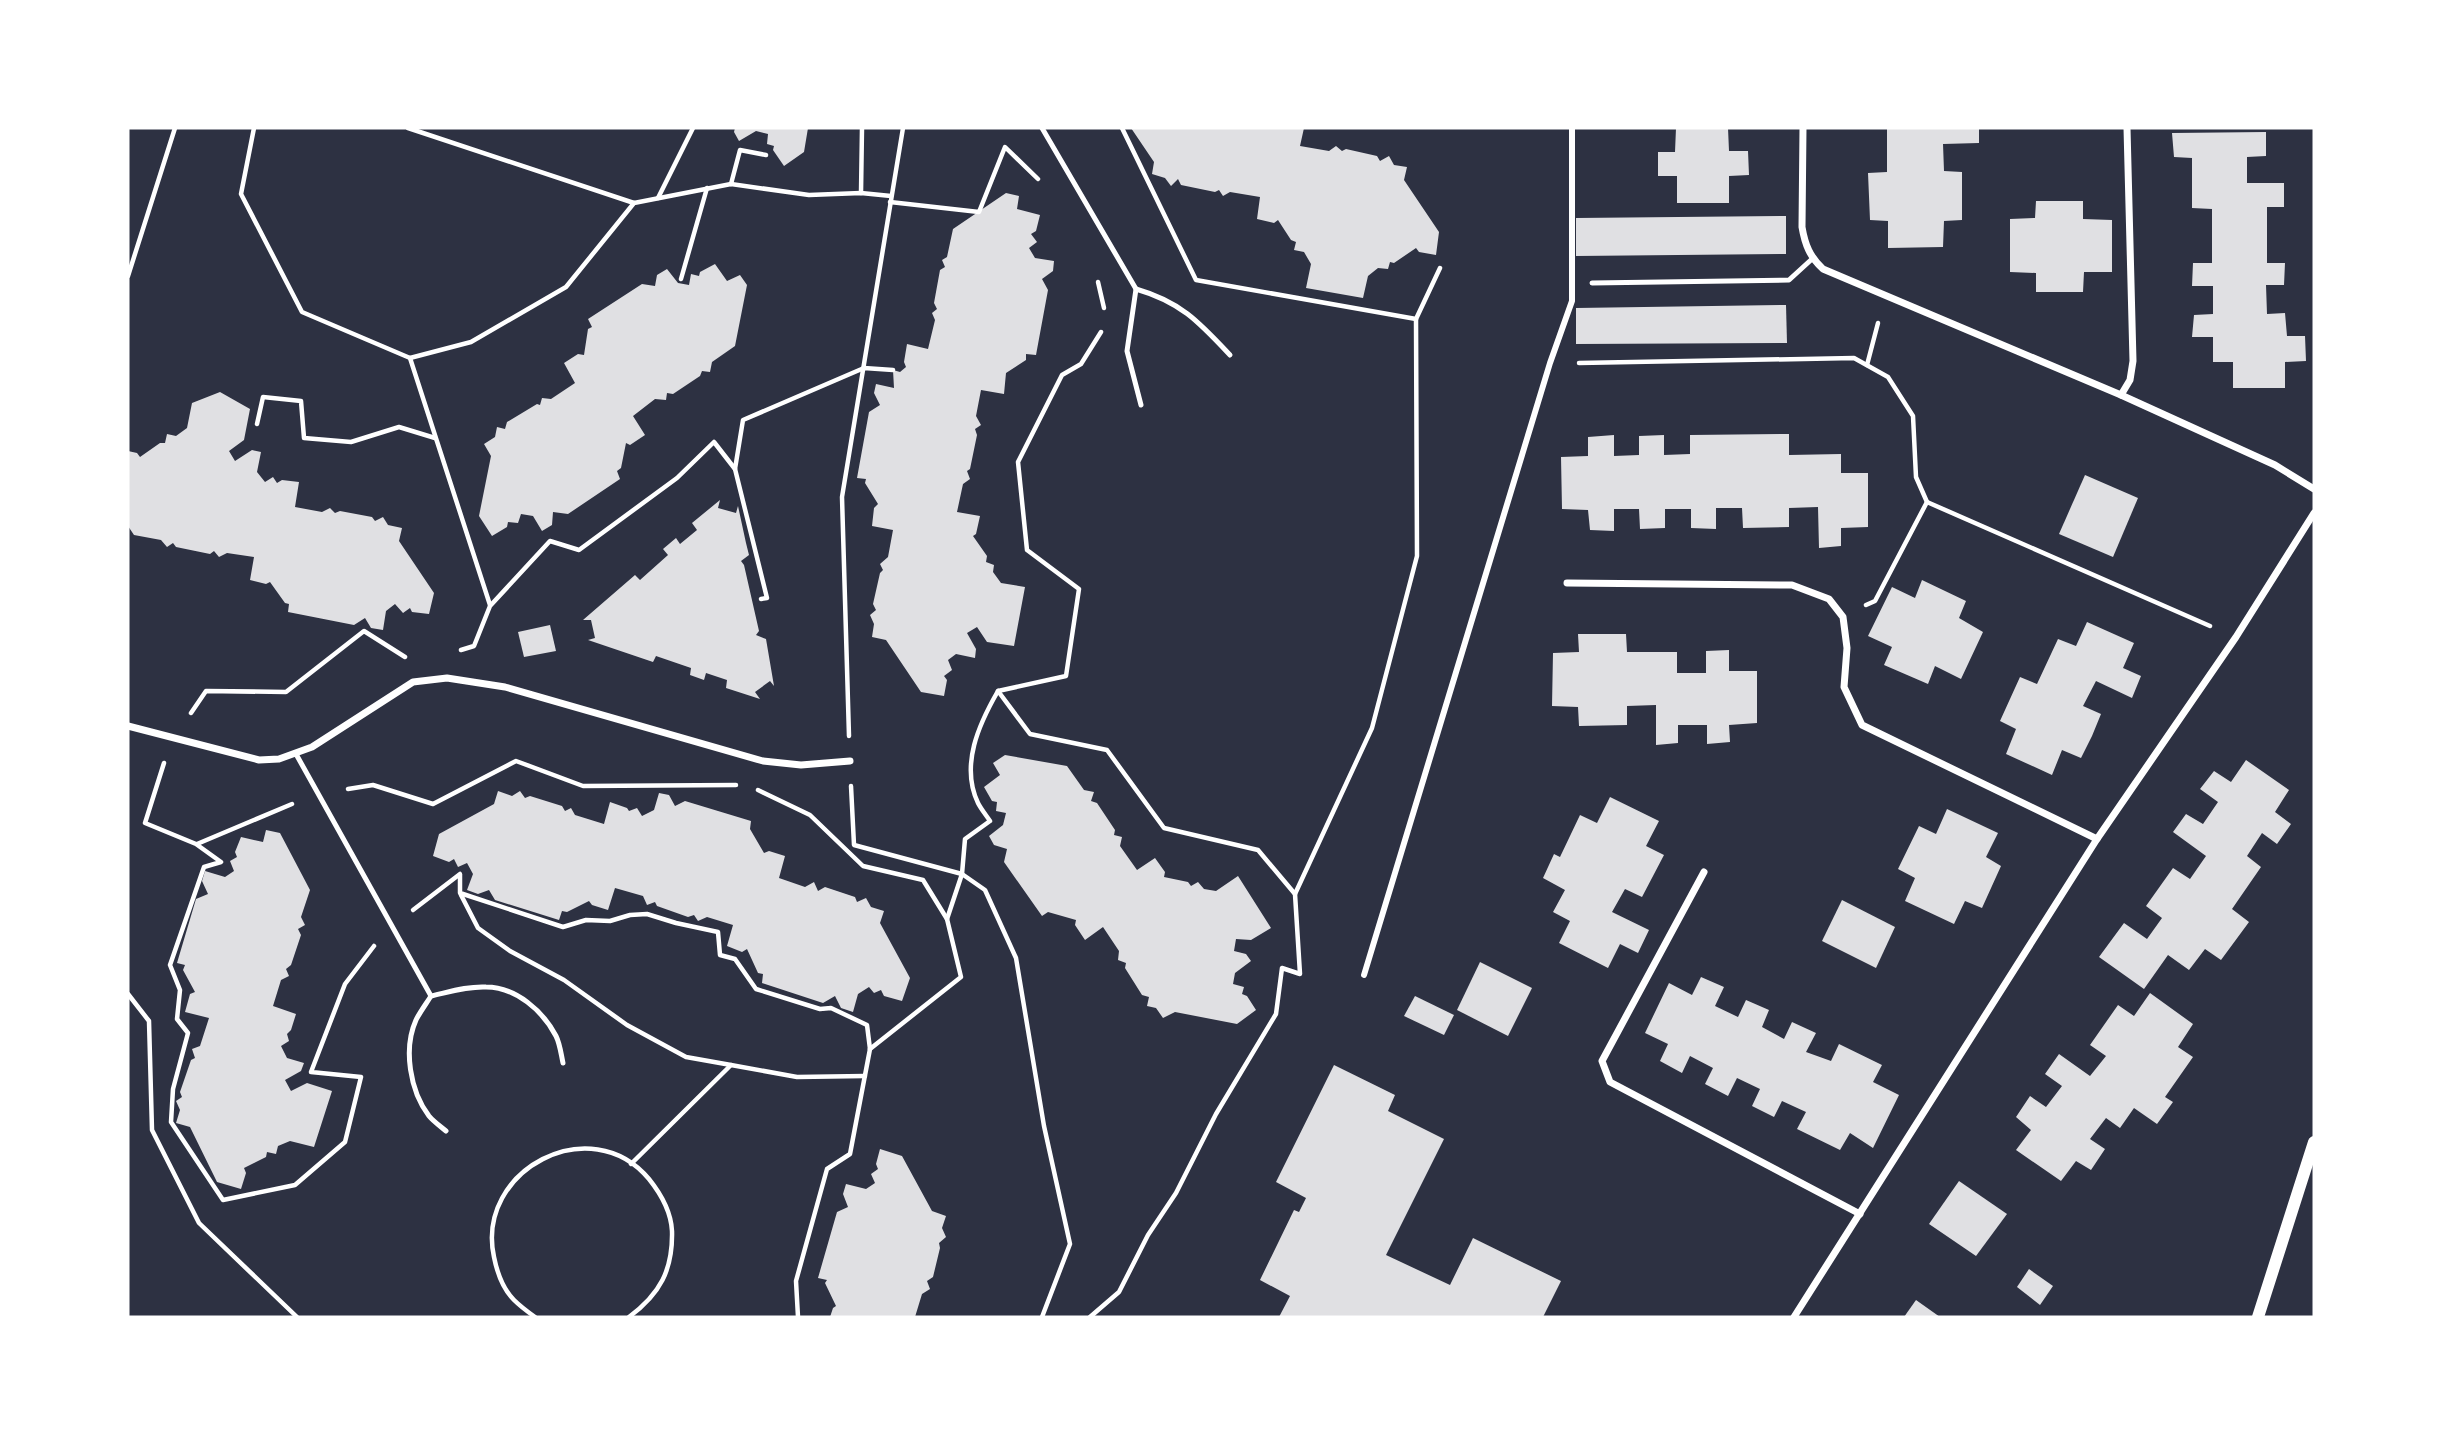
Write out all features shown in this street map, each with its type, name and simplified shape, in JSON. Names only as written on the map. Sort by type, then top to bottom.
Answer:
[{"type":"street","points":[[1364,975],[1550,363],[1572,301],[1572,128]]},
{"type":"street","points":[[1803,128],[1802,228],[1812,259],[1823,269],[2121,395],[2275,465],[2314,489]]},
{"type":"street","points":[[2121,395],[2130,380],[2133,361],[2127,128]]},
{"type":"street","points":[[1794,1317],[2097,839],[2236,637],[2314,513]]},
{"type":"street","points":[[1567,583],[1792,585],[1829,599],[1843,617],[1847,648],[1844,687],[1862,724],[2097,839]]},
{"type":"street","points":[[128,726],[259,760],[279,759],[312,747],[413,682],[447,678],[505,687],[763,761],[801,765],[850,761]]},
{"type":"street","points":[[1704,872],[1602,1060],[1610,1082],[1860,1214]]},
{"type":"street","points":[[2258,1317],[2314,1142]]},
{"type":"lane","points":[[1042,128],[1128,270],[1136,289],[1126,351],[1141,405]]},
{"type":"lane","points":[[1592,283],[1789,280],[1812,259]]},
{"type":"lane","points":[[1136,289],[1155,294],[1181,307],[1230,355]]},
{"type":"lane","points":[[296,754],[431,996]]},
{"type":"lane","points":[[446,1131],[430,1117],[418,1098],[411,1071],[409,1041],[416,1018],[431,996],[488,987],[509,991],[530,1004],[548,1024],[557,1039],[563,1063]]},
{"type":"path","points":[[128,276],[174,128]]},
{"type":"path","points":[[254,128],[242,194],[302,312],[410,358],[471,342],[566,286],[634,203]]},
{"type":"path","points":[[408,128],[634,203],[731,184],[809,195],[861,193],[891,196]]},
{"type":"path","points":[[657,198],[693,128]]},
{"type":"path","points":[[861,193],[862,128]]},
{"type":"path","points":[[902,128],[842,496],[854,845],[962,874],[985,890],[1016,958],[1044,1126],[1070,1244],[1042,1317]]},
{"type":"path","points":[[1122,128],[1196,280],[1416,319]]},
{"type":"path","points":[[890,202],[979,212],[1005,147]]},
{"type":"path","points":[[731,184],[740,150],[766,155]]},
{"type":"path","points":[[681,279],[707,188]]},
{"type":"path","points":[[1090,1317],[1119,1292],[1148,1235],[1176,1193],[1216,1114],[1276,1014],[1282,968],[1300,974],[1295,894],[1372,728],[1417,556],[1416,319],[1440,268]]},
{"type":"path","points":[[1867,365],[1885,295]]},
{"type":"path","points":[[947,919],[962,874],[965,839],[990,821],[977,802],[969,768],[982,719],[998,691],[1066,676],[1079,589],[1027,551],[1018,461],[1062,375],[1081,364],[1107,323]]},
{"type":"path","points":[[410,358],[490,606]]},
{"type":"path","points":[[1550,363],[1854,358],[1888,377],[1913,416],[1916,477],[1927,502],[2236,637]]},
{"type":"path","points":[[735,469],[743,420],[864,368],[893,370]]},
{"type":"path","points":[[257,424],[263,397],[301,401],[304,438],[351,442],[399,427],[436,438]]},
{"type":"path","points":[[452,654],[474,646],[490,606],[550,541],[579,550],[677,478],[715,442],[735,469],[767,598],[761,600]]},
{"type":"path","points":[[1843,617],[1875,601],[1927,502]]},
{"type":"path","points":[[408,658],[364,631],[286,692],[206,691],[173,738],[145,823],[196,844],[221,862],[204,867],[170,965],[180,990],[177,1018],[188,1032],[173,1088],[171,1122],[223,1200],[295,1185],[345,1142],[361,1077],[311,1072],[345,984],[387,929],[460,874],[460,893],[478,928],[510,951],[564,979],[627,1025],[687,1057],[797,1077],[865,1076]]},
{"type":"path","points":[[998,691],[1030,734],[1107,750],[1164,828],[1258,850],[1295,894]]},
{"type":"path","points":[[196,844],[318,794],[373,785],[433,804],[516,761],[583,786],[747,785],[810,815],[863,866],[923,880],[947,919],[961,977],[870,1049]]},
{"type":"path","points":[[460,893],[563,927],[586,920],[610,921],[630,915],[647,914],[718,932],[720,955],[735,959],[756,989],[820,1009],[831,1008],[867,1025],[870,1049],[850,1154],[827,1169],[796,1281],[798,1317]]},
{"type":"path","points":[[128,994],[149,1021],[152,1130],[199,1223],[297,1317]]},
{"type":"path","points":[[631,1164],[731,1065]]},
{"type":"path","points":[[535,1317],[512,1298],[497,1272],[491,1243],[495,1213],[508,1186],[530,1165],[557,1152],[587,1148],[616,1154],[642,1170],[661,1193],[672,1222],[673,1252],[664,1280],[646,1304],[629,1317]]},
{"type":"building","points":[[735,128],[808,128],[804,152],[784,166],[773,150],[774,146],[767,144],[768,134],[756,131],[739,141],[734,132]]},
{"type":"building","points":[[1131,128],[1304,128],[1300,146],[1329,151],[1336,146],[1342,151],[1346,149],[1377,156],[1380,161],[1389,156],[1394,165],[1407,167],[1404,180],[1439,232],[1436,255],[1419,252],[1416,248],[1394,263],[1390,262],[1388,269],[1378,268],[1368,276],[1363,298],[1306,288],[1311,264],[1304,252],[1294,250],[1296,242],[1291,240],[1278,220],[1274,223],[1257,219],[1260,197],[1230,192],[1223,196],[1219,190],[1215,192],[1181,185],[1178,179],[1171,186],[1165,178],[1152,174],[1154,162]]},
{"type":"building","points":[[1676,128],[1728,128],[1729,151],[1748,151],[1749,175],[1729,176],[1729,203],[1677,203],[1677,176],[1658,176],[1658,152],[1675,152]]},
{"type":"building","points":[[1887,128],[1979,128],[1979,143],[1943,144],[1944,171],[1962,172],[1962,220],[1944,221],[1943,247],[1888,248],[1888,221],[1870,220],[1868,173],[1887,172]]},
{"type":"building","points":[[2266,132],[2266,156],[2247,157],[2247,183],[2284,183],[2284,207],[2267,207],[2267,263],[2285,263],[2284,285],[2266,285],[2267,314],[2285,313],[2287,336],[2305,336],[2306,361],[2285,362],[2285,388],[2233,388],[2233,362],[2213,362],[2213,337],[2192,337],[2194,315],[2213,314],[2213,286],[2192,286],[2193,263],[2212,263],[2212,209],[2192,208],[2192,158],[2174,157],[2172,133]]},
{"type":"building","points":[[1006,193],[1019,196],[1017,209],[1040,215],[1036,231],[1031,234],[1037,242],[1029,248],[1035,258],[1054,261],[1053,271],[1042,279],[1048,290],[1036,355],[1026,354],[1026,360],[1006,373],[1004,394],[981,390],[976,416],[981,425],[975,429],[977,435],[970,469],[967,471],[970,479],[963,484],[957,512],[980,516],[976,534],[973,536],[987,556],[986,562],[994,565],[993,572],[1001,583],[1025,587],[1014,646],[987,642],[977,627],[967,633],[976,649],[975,658],[956,654],[948,660],[952,670],[944,676],[947,680],[944,696],[921,692],[886,640],[872,637],[874,624],[870,615],[876,610],[873,604],[883,570],[880,564],[888,557],[893,530],[872,526],[874,508],[878,504],[865,483],[866,479],[857,478],[869,412],[880,405],[874,393],[876,384],[894,388],[893,370],[900,372],[906,367],[904,362],[907,344],[928,349],[935,320],[932,313],[937,309],[934,303],[940,270],[945,267],[942,260],[947,257],[953,229]]},
{"type":"building","points":[[2036,201],[2083,201],[2083,219],[2112,220],[2112,272],[2084,272],[2083,292],[2036,292],[2036,273],[2010,272],[2010,219],[2035,218]]},
{"type":"building","points":[[1786,216],[1786,254],[1576,256],[1576,218]]},
{"type":"building","points":[[715,264],[727,281],[740,275],[747,285],[735,346],[712,362],[710,372],[702,371],[700,376],[673,394],[667,393],[666,400],[655,399],[633,416],[645,435],[630,445],[626,443],[621,468],[617,471],[620,479],[568,514],[553,512],[552,525],[542,531],[533,516],[521,514],[518,523],[508,522],[507,527],[492,536],[479,516],[491,456],[484,444],[495,437],[497,427],[505,429],[507,422],[537,404],[540,405],[542,398],[551,399],[575,383],[564,363],[578,354],[584,355],[588,329],[592,327],[588,319],[642,284],[655,286],[657,275],[667,269],[678,283],[689,285],[691,274],[699,276],[700,272]]},
{"type":"building","points":[[1786,305],[1787,343],[1576,344],[1576,308]]},
{"type":"building","points":[[220,392],[250,409],[244,440],[229,451],[235,461],[252,450],[261,452],[257,472],[265,482],[273,477],[277,483],[282,480],[299,482],[295,507],[322,512],[330,508],[335,513],[340,511],[372,517],[375,521],[383,517],[388,525],[402,528],[399,541],[434,593],[429,614],[412,612],[410,608],[403,613],[395,604],[386,611],[383,630],[371,628],[365,618],[354,625],[288,612],[289,604],[285,603],[270,582],[266,584],[250,580],[254,557],[227,553],[219,557],[214,551],[210,554],[176,547],[173,543],[167,547],[161,540],[134,535],[128,526],[128,451],[137,453],[140,457],[160,443],[165,443],[167,434],[176,436],[187,428],[192,403]]},
{"type":"building","points":[[1789,434],[1789,455],[1841,454],[1841,473],[1868,473],[1868,527],[1841,528],[1841,546],[1819,548],[1818,507],[1789,508],[1789,527],[1743,528],[1742,508],[1716,508],[1716,529],[1691,528],[1691,509],[1665,509],[1665,528],[1640,529],[1639,509],[1614,509],[1614,531],[1590,530],[1588,510],[1562,509],[1561,457],[1588,456],[1588,437],[1614,435],[1614,456],[1639,455],[1639,436],[1664,435],[1664,455],[1690,454],[1690,435]]},
{"type":"building","points":[[2085,475],[2138,498],[2113,557],[2059,534]]},
{"type":"building","points":[[720,500],[718,508],[736,513],[738,506],[749,555],[741,561],[759,631],[756,635],[766,639],[774,686],[770,681],[755,692],[760,699],[726,688],[727,680],[706,673],[704,680],[690,675],[691,668],[656,656],[653,662],[588,640],[595,638],[591,620],[583,620],[635,575],[640,580],[668,555],[663,549],[676,538],[680,544],[697,530],[692,523]]},
{"type":"building","points":[[1922,580],[1966,601],[1959,618],[1983,632],[1961,679],[1935,666],[1928,684],[1884,665],[1892,647],[1868,636],[1892,587],[1915,598]]},
{"type":"building","points":[[2087,622],[2134,643],[2123,668],[2141,676],[2132,698],[2096,681],[2083,706],[2101,714],[2092,736],[2081,758],[2062,750],[2052,775],[2006,754],[2016,729],[2000,721],[2020,677],[2037,684],[2058,639],[2076,646]]},
{"type":"building","points":[[550,625],[556,651],[524,657],[518,632]]},
{"type":"building","points":[[1578,634],[1626,634],[1627,652],[1677,652],[1677,673],[1706,673],[1706,651],[1729,650],[1729,671],[1757,671],[1757,723],[1729,725],[1730,742],[1707,744],[1707,725],[1678,725],[1678,743],[1656,745],[1656,705],[1627,706],[1627,725],[1579,726],[1578,707],[1552,706],[1553,653],[1579,652]]},
{"type":"building","points":[[1005,755],[1067,766],[1084,790],[1094,792],[1091,801],[1097,803],[1115,830],[1114,835],[1122,837],[1120,846],[1137,870],[1155,858],[1165,872],[1164,877],[1188,882],[1191,886],[1198,882],[1204,889],[1216,891],[1238,876],[1271,928],[1251,940],[1236,939],[1234,951],[1246,954],[1251,961],[1235,973],[1233,984],[1244,987],[1242,994],[1247,996],[1256,1010],[1237,1024],[1175,1012],[1163,1018],[1156,1008],[1147,1006],[1149,997],[1142,995],[1125,968],[1126,963],[1118,960],[1119,951],[1103,927],[1085,940],[1075,925],[1076,920],[1048,912],[1042,916],[1004,862],[1007,849],[994,845],[989,836],[1003,825],[1006,813],[996,811],[997,802],[992,801],[984,787],[1000,775],[993,763]]},
{"type":"building","points":[[2246,760],[2289,790],[2275,812],[2291,824],[2277,844],[2262,833],[2247,856],[2261,867],[2232,909],[2249,922],[2221,960],[2205,949],[2189,970],[2168,955],[2144,989],[2099,957],[2124,923],[2147,939],[2162,918],[2146,906],[2173,868],[2190,879],[2206,856],[2173,832],[2186,814],[2203,824],[2218,802],[2200,789],[2214,771],[2231,782]]},
{"type":"building","points":[[498,791],[512,796],[520,791],[525,798],[530,796],[562,806],[565,811],[571,808],[575,815],[604,824],[610,802],[629,811],[637,808],[642,816],[654,810],[659,793],[669,795],[675,806],[685,801],[751,821],[750,829],[764,853],[769,851],[785,856],[779,878],[805,887],[814,882],[818,891],[825,887],[855,897],[857,902],[866,898],[871,907],[884,911],[880,923],[910,978],[902,1001],[884,996],[881,990],[874,993],[869,987],[858,994],[853,1012],[841,1008],[835,996],[823,1003],[762,983],[763,974],[758,973],[747,949],[742,952],[727,946],[733,925],[707,917],[698,921],[694,915],[688,917],[657,906],[655,902],[647,905],[643,896],[615,888],[608,910],[592,905],[589,901],[567,912],[562,911],[559,920],[495,900],[489,890],[478,894],[467,890],[473,874],[467,863],[458,867],[454,859],[449,862],[433,856],[439,834],[494,804]]},
{"type":"building","points":[[1610,797],[1659,821],[1646,846],[1664,855],[1642,897],[1625,889],[1612,912],[1649,930],[1638,953],[1620,944],[1608,968],[1559,943],[1570,921],[1553,912],[1565,890],[1543,878],[1554,854],[1560,857],[1580,815],[1597,823]]},
{"type":"building","points":[[1947,809],[1998,833],[1986,857],[2001,866],[1982,908],[1965,901],[1954,924],[1905,901],[1915,878],[1898,869],[1919,826],[1936,834]]},
{"type":"building","points":[[266,830],[280,833],[310,890],[301,917],[305,925],[298,929],[301,935],[291,965],[286,969],[289,976],[281,980],[273,1006],[296,1014],[287,1034],[289,1041],[281,1046],[287,1058],[304,1063],[301,1071],[285,1080],[291,1091],[307,1083],[332,1091],[314,1147],[290,1141],[278,1146],[276,1154],[267,1152],[266,1157],[244,1168],[246,1173],[241,1189],[217,1182],[190,1127],[176,1123],[180,1110],[176,1101],[182,1097],[180,1092],[191,1060],[195,1058],[192,1049],[200,1046],[209,1018],[185,1012],[190,994],[195,992],[183,970],[185,965],[177,963],[196,899],[208,894],[202,881],[205,871],[225,877],[234,871],[230,861],[237,857],[235,852],[241,837],[263,842]]},
{"type":"building","points":[[1842,900],[1895,927],[1876,968],[1822,941]]},
{"type":"building","points":[[1480,962],[1532,988],[1508,1036],[1457,1010]]},
{"type":"building","points":[[1701,977],[1724,987],[1715,1006],[1738,1017],[1746,1000],[1769,1010],[1762,1027],[1784,1039],[1792,1022],[1816,1033],[1806,1052],[1831,1061],[1839,1044],[1882,1065],[1873,1082],[1899,1095],[1873,1148],[1850,1133],[1840,1150],[1797,1129],[1806,1112],[1782,1101],[1774,1117],[1752,1106],[1760,1089],[1737,1078],[1728,1096],[1705,1084],[1713,1068],[1690,1056],[1682,1073],[1660,1061],[1668,1044],[1645,1033],[1669,983],[1692,995]]},
{"type":"building","points":[[2150,993],[2193,1024],[2178,1047],[2193,1057],[2165,1097],[2173,1102],[2157,1124],[2134,1108],[2120,1128],[2106,1118],[2090,1139],[2105,1149],[2091,1170],[2076,1161],[2061,1181],[2016,1150],[2031,1130],[2016,1117],[2030,1096],[2046,1107],[2062,1086],[2045,1074],[2059,1054],[2090,1076],[2106,1056],[2090,1045],[2118,1005],[2134,1016]]},
{"type":"building","points":[[1415,996],[1454,1015],[1444,1035],[1404,1016]]},
{"type":"building","points":[[1334,1065],[1395,1095],[1388,1111],[1444,1139],[1386,1255],[1450,1285],[1473,1238],[1561,1281],[1543,1317],[1279,1317],[1290,1296],[1260,1280],[1294,1210],[1299,1212],[1306,1198],[1276,1182]]},
{"type":"building","points":[[880,1149],[902,1156],[932,1211],[946,1216],[942,1228],[946,1237],[939,1243],[933,1277],[927,1281],[930,1289],[922,1294],[915,1317],[830,1317],[836,1306],[825,1283],[827,1280],[818,1278],[837,1212],[848,1207],[843,1194],[846,1184],[866,1189],[875,1183],[871,1174],[878,1169],[876,1164]]},
{"type":"building","points":[[1959,1181],[2007,1214],[1976,1256],[1929,1224]]},
{"type":"building","points":[[2029,1269],[2053,1286],[2040,1305],[2017,1287]]},
{"type":"building","points":[[1916,1300],[1940,1317],[1904,1317]]}]
